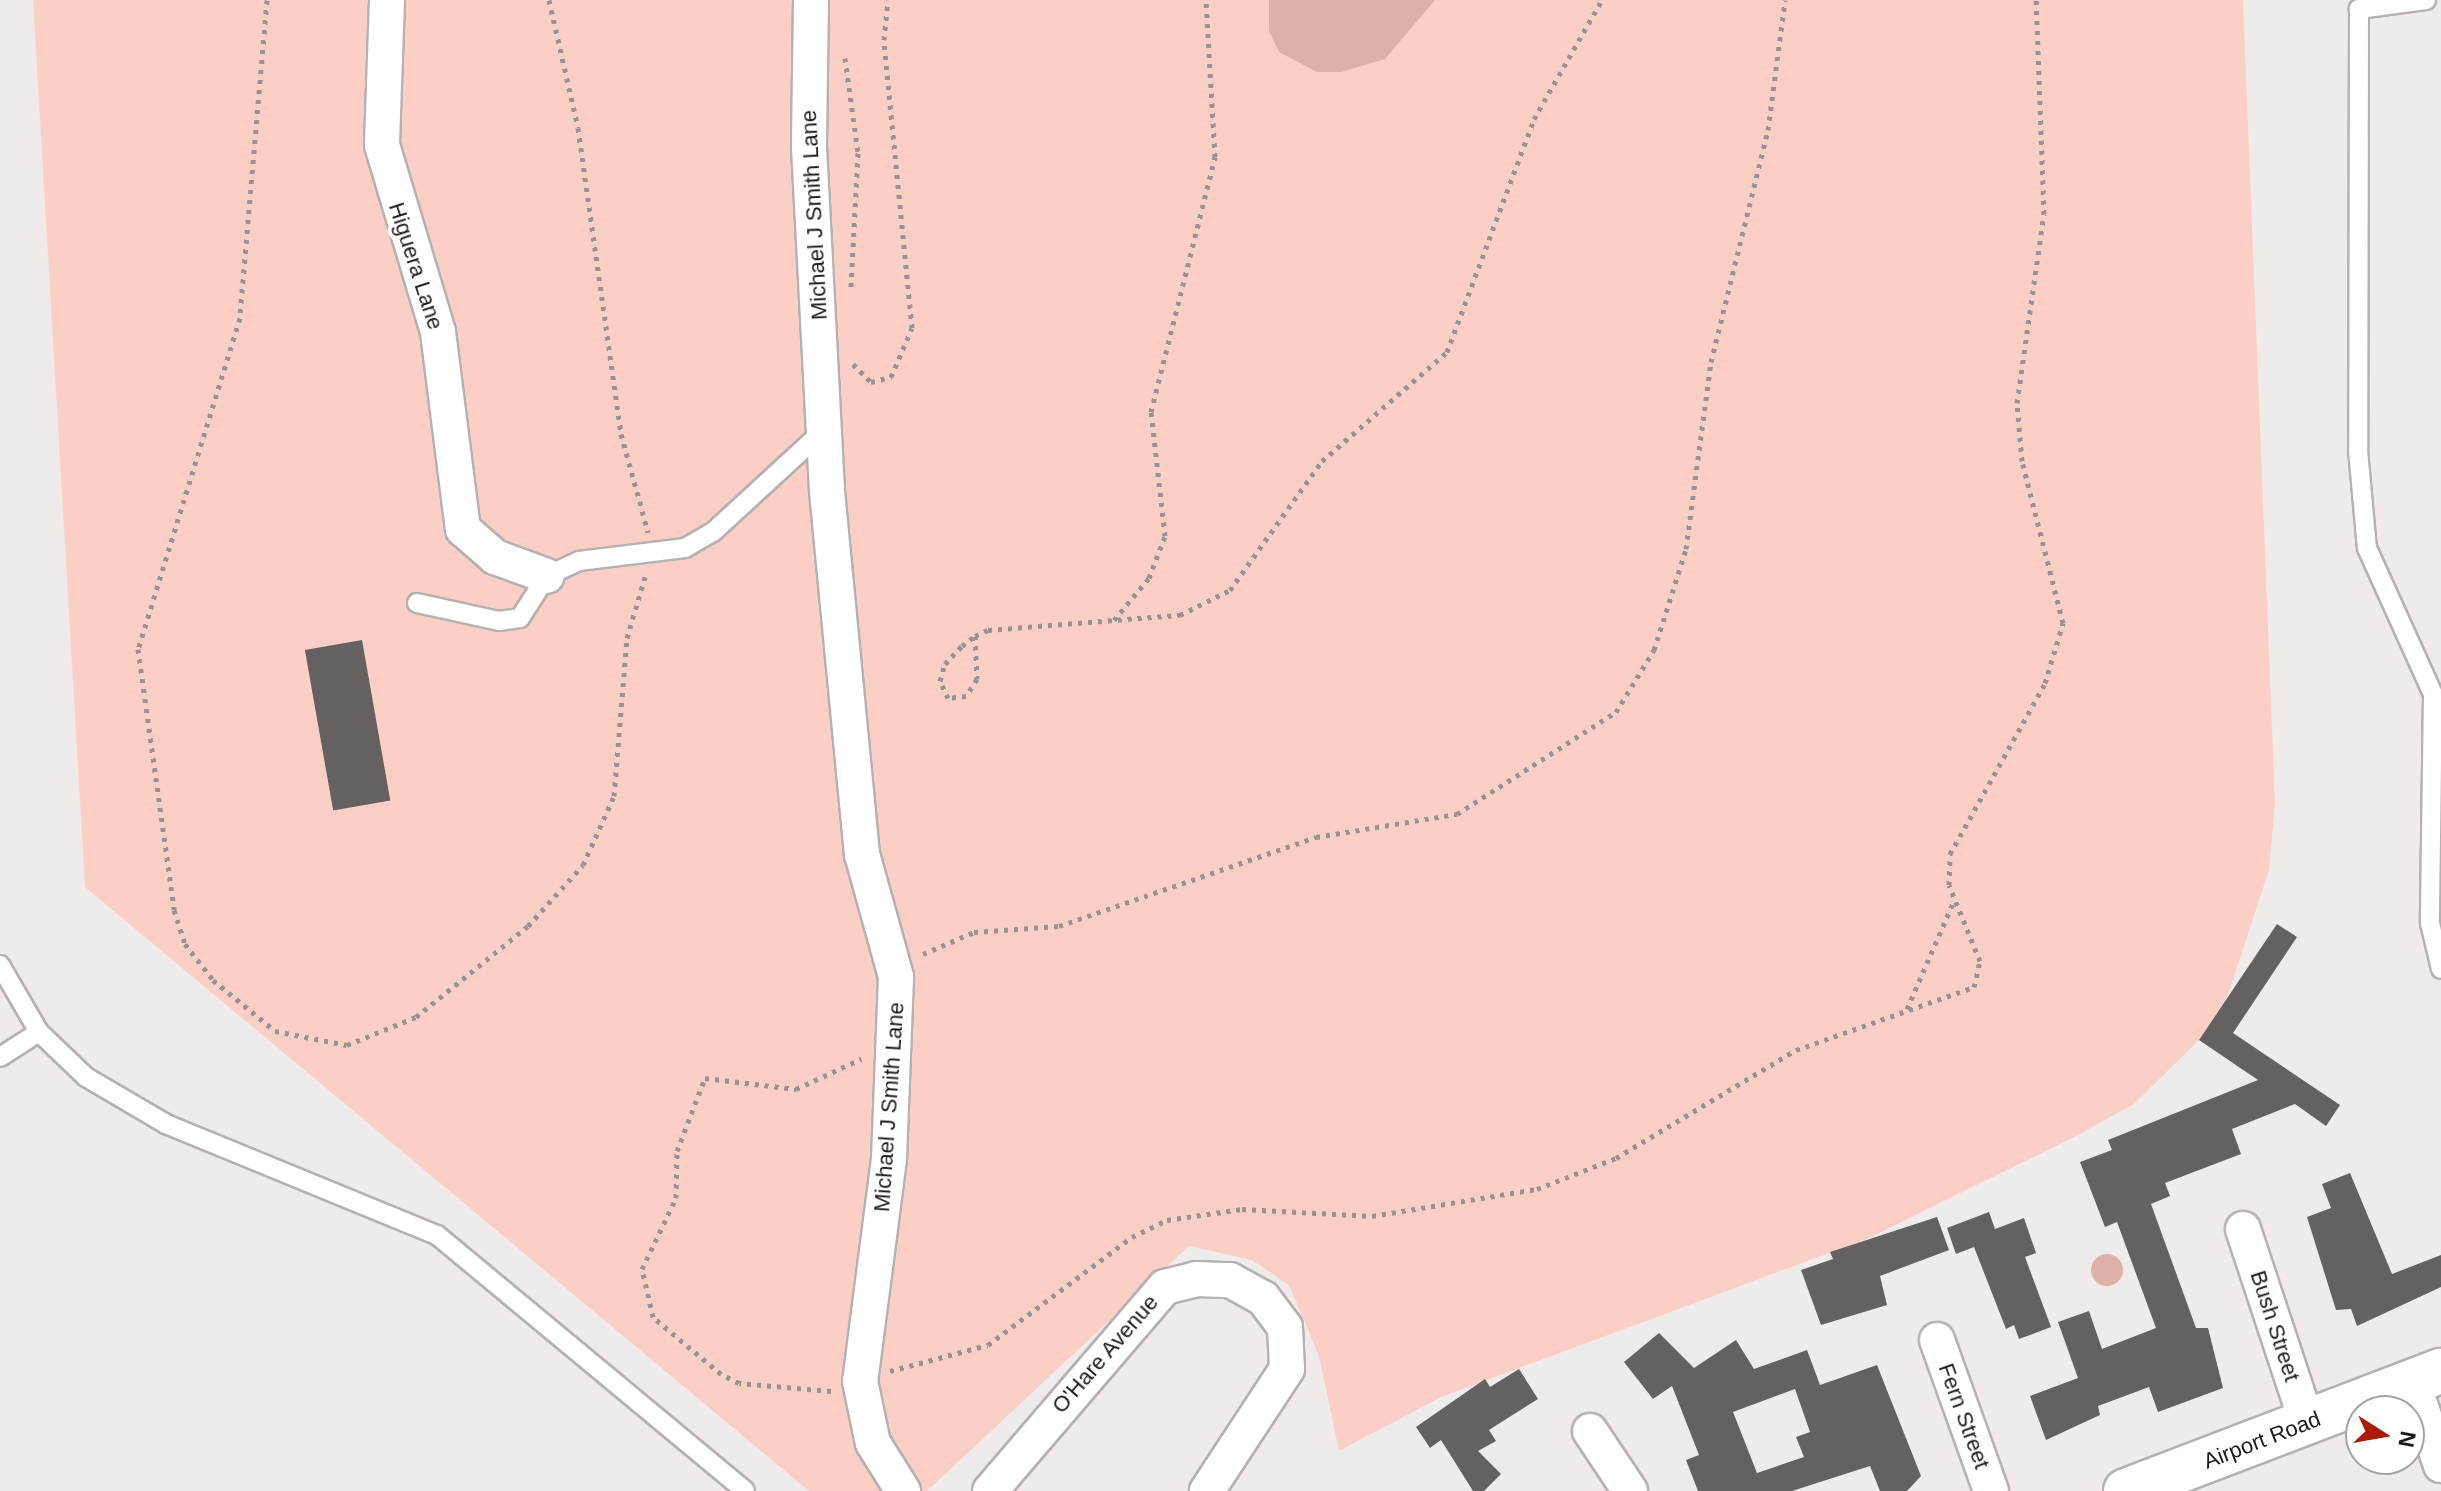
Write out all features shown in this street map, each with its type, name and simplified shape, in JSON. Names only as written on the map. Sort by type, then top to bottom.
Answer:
[{"type":"street","name":"Higuera Lane","points":[[387,0],[382,145],[438,332],[463,529],[495,557],[547,576]]},
{"type":"street","name":"Michael J Smith Lane","points":[[811,0],[809,147],[823,431],[862,854],[896,977],[889,1159],[860,1381],[873,1443],[903,1491]]},
{"type":"street","name":"Bush Street","points":[[2243,1229],[2307,1423]]},
{"type":"street","name":"O'Hare Avenue","points":[[990,1491],[1165,1287],[1196,1279],[1230,1280],[1263,1298],[1285,1327],[1287,1369],[1207,1491]]},
{"type":"street","name":"Fern Street","points":[[1937,1340],[1991,1491]]},
{"type":"street","name":"Airport Road","points":[[2126,1491],[2426,1376]]},
{"type":"street","points":[[2426,1376],[2441,1465]]},
{"type":"street","points":[[1590,1431],[1630,1491]]},
{"type":"lane","points":[[2426,0],[2359,9],[2358,450],[2367,548],[2433,694],[2430,923],[2441,969]]},
{"type":"lane","points":[[417,603],[520,618],[547,576],[579,561],[685,548],[713,532],[823,431]]},
{"type":"lane","points":[[0,965],[39,1032],[86,1077],[166,1124],[437,1235],[745,1491]]},
{"type":"lane","points":[[0,1057],[39,1032]]},
{"type":"path","points":[[267,0],[240,318],[138,649],[174,910],[185,944],[213,980],[289,1037],[330,1045],[366,1041],[416,1017],[560,896],[596,842],[614,796],[627,638],[652,553],[621,434],[578,128],[549,0]]},
{"type":"path","points":[[850,349],[861,375],[881,382],[902,364],[912,328],[884,40],[888,0]]},
{"type":"path","points":[[1114,620],[1149,578],[1165,536],[1151,412],[1215,157],[1206,0]]},
{"type":"path","points":[[975,636],[977,679],[966,696],[948,698],[940,681],[945,664],[975,636],[1021,623],[1180,615],[1220,599],[1248,571],[1322,461],[1447,352],[1534,119],[1602,0]]},
{"type":"path","points":[[896,977],[960,935],[1059,926],[1297,842],[1476,807],[1616,712],[1654,650],[1686,549],[1711,362],[1768,130],[1785,0]]},
{"type":"path","points":[[873,1048],[796,1089],[705,1078],[677,1151],[676,1198],[641,1286],[653,1317],[674,1340],[739,1383],[829,1392],[988,1345],[1132,1237],[1167,1220],[1242,1209],[1372,1216],[1537,1189],[1616,1158],[1796,1050],[1968,990],[1980,978],[1980,961],[1954,900],[1953,841],[2045,683],[2063,623],[2022,461],[2017,403],[2044,214],[2036,0]]},
{"type":"path","points":[[844,51],[858,153],[850,295]]},
{"type":"path","points":[[1907,1009],[1954,900]]},
{"type":"shaded area","points":[[33,0],[2243,0],[2275,803],[2269,870],[2228,995],[2199,1040],[2134,1104],[2078,1135],[1867,1239],[1441,1397],[1339,1451],[1319,1356],[1289,1285],[1252,1260],[1189,1246],[927,1491],[809,1491],[85,887]]},
{"type":"shaded area","points":[[1269,0],[1435,0],[1385,59],[1341,72],[1317,72],[1279,52],[1269,31]]},
{"type":"shaded area","points":[[2107,1254],[2118,1259],[2123,1270],[2118,1281],[2107,1286],[2096,1281],[2091,1270],[2096,1259]]},
{"type":"building","points":[[362,640],[390,801],[333,811],[305,650]]},
{"type":"building","points":[[2277,924],[2297,937],[2233,1033],[2340,1105],[2326,1126],[2295,1104],[2232,1129],[2241,1154],[2165,1183],[2170,1196],[2151,1204],[2196,1328],[2208,1328],[2223,1388],[2158,1412],[2149,1387],[2098,1406],[2100,1415],[2046,1440],[2030,1396],[2078,1378],[2058,1322],[2089,1311],[2102,1349],[2156,1328],[2117,1222],[2105,1227],[2080,1162],[2112,1150],[2108,1140],[2258,1080],[2199,1040]]},
{"type":"building","points":[[2350,1173],[2392,1274],[2441,1255],[2441,1287],[2357,1326],[2351,1309],[2336,1310],[2307,1217],[2331,1208],[2322,1184]]},
{"type":"building","points":[[1989,1212],[1995,1229],[2024,1218],[2036,1253],[2025,1257],[2051,1327],[2019,1339],[2014,1325],[2006,1329],[1974,1247],[1956,1254],[1947,1228]]},
{"type":"building","points":[[1937,1217],[1949,1250],[1880,1276],[1887,1305],[1821,1325],[1801,1270],[1833,1259],[1830,1252]]},
{"type":"building","points":[[1659,1333],[1694,1368],[1736,1340],[1754,1369],[1807,1350],[1820,1385],[1877,1365],[1921,1476],[1907,1491],[1880,1491],[1870,1466],[1792,1491],[1698,1491],[1686,1460],[1699,1455],[1672,1386],[1653,1399],[1624,1362]],"holes":[[[1795,1389],[1810,1432],[1796,1437],[1804,1457],[1757,1473],[1733,1412]]]},
{"type":"building","points":[[1519,1369],[1538,1399],[1489,1430],[1496,1441],[1478,1451],[1501,1474],[1484,1491],[1473,1491],[1441,1440],[1430,1448],[1416,1427],[1485,1379],[1490,1387]]}]
